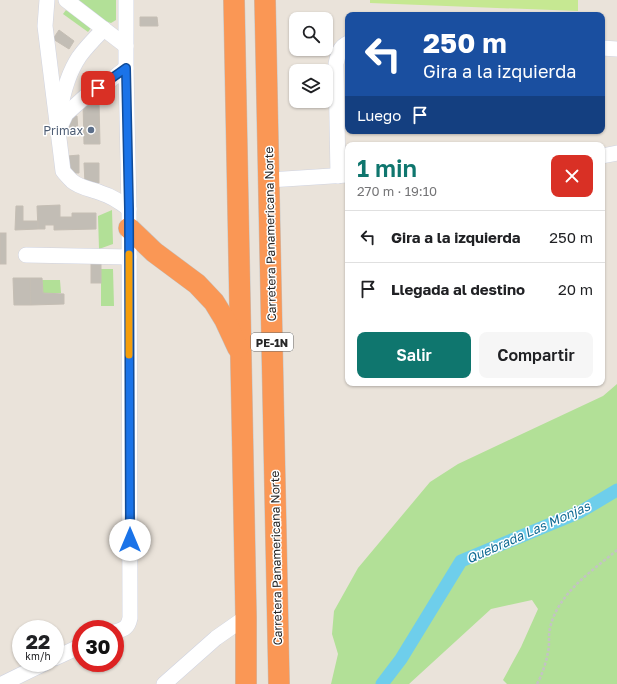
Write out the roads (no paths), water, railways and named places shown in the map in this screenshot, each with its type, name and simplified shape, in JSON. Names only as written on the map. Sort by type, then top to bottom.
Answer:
[{"type":"highway","name":"PE-1N","points":[[234,0],[246,684]]},
{"type":"highway","name":"Carretera Panamericana Norte","points":[[265,0],[279,684]]},
{"type":"highway","points":[[129,218],[154,252],[197,284],[214,302],[225,320],[241,356]]},
{"type":"street","points":[[47,0],[45,26],[63,172],[72,182],[120,201],[129,218]]},
{"type":"street","points":[[66,0],[126,46]]},
{"type":"street","points":[[124,629],[129,624],[130,618],[129,218],[126,0]]},
{"type":"street","points":[[58,129],[64,93],[70,74],[78,58],[104,28]]},
{"type":"street","points":[[269,180],[343,176],[336,64],[338,54],[345,45]]},
{"type":"street","points":[[605,48],[617,49]]},
{"type":"street","points":[[58,129],[66,114],[76,104],[126,68]]},
{"type":"street","points":[[605,155],[617,153]]},
{"type":"street","points":[[26,255],[129,256]]},
{"type":"street","points":[[164,684],[216,638],[246,617]]},
{"type":"street","points":[[2,684],[27,672]]},
{"type":"waterway","name":"Quebrada Las Monjas","points":[[382,684],[401,659],[461,561],[580,512],[617,490]]},
{"type":"place","name":"Primax","points":[[91,130]]}]
